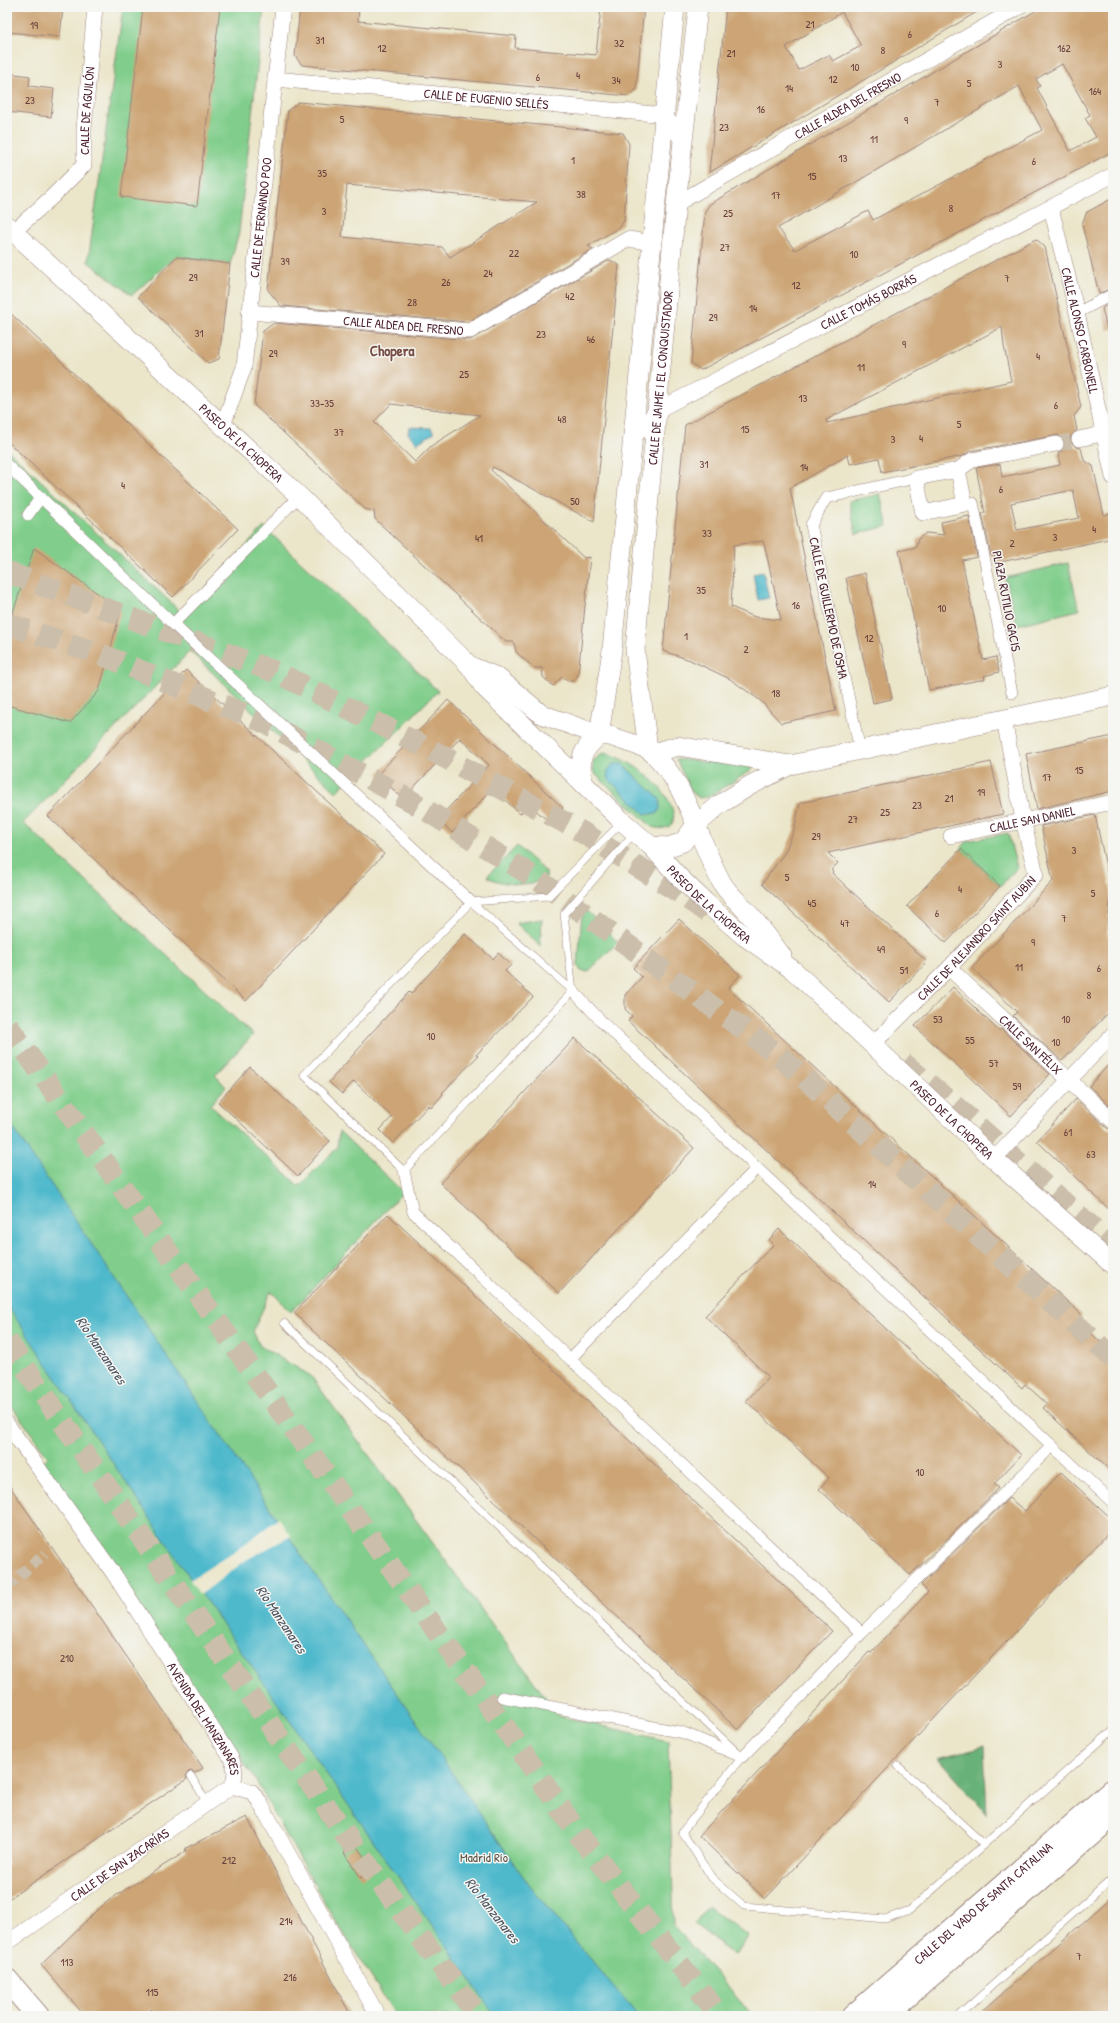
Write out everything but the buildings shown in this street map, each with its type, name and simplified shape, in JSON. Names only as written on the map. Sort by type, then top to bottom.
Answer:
[{"type":"main road","name":"CALLE DEL VADO DE SANTA CATALINA","points":[[853,2016],[1113,1790]]},
{"type":"main road","name":"CALLE DEL VADO DE SANTA CATALINA","points":[[885,2016],[1113,1815]]},
{"type":"main road","points":[[7,1980],[38,2016]]},
{"type":"street","name":"CALLE DE AGUILÓN","points":[[10,229],[53,196],[84,165],[84,129],[95,7]]},
{"type":"street","name":"CALLE DE FERNANDO POO","points":[[223,425],[244,367],[283,7]]},
{"type":"street","name":"CALLE DE JAIME I EL CONQUISTADOR","points":[[599,735],[612,650],[675,7]]},
{"type":"street","name":"CALLE DE JAIME I EL CONQUISTADOR","points":[[650,751],[635,650],[676,204],[698,7]]},
{"type":"street","name":"CALLE ALDEA DEL FRESNO","points":[[676,204],[1019,7]]},
{"type":"street","name":"CALLE DE EUGENIO SELLÉS","points":[[275,79],[665,116]]},
{"type":"street","points":[[665,116],[684,142]]},
{"type":"street","name":"CALLE TOMÁS BORRÁS","points":[[633,439],[656,411],[1113,175]]},
{"type":"street","name":"CALLE ALONSO CARBONELL","points":[[1051,208],[1108,433],[1113,476]]},
{"type":"street","name":"PASEO DE LA CHOPERA","points":[[10,229],[299,496],[470,666],[484,687],[629,827],[651,846],[705,902],[744,936],[793,970],[994,1159],[1113,1265]]},
{"type":"street","name":"CALLE ALDEA DEL FRESNO","points":[[249,312],[470,331],[628,239],[653,243]]},
{"type":"street","points":[[1077,313],[1113,294]]},
{"type":"street","points":[[1079,439],[1108,433]]},
{"type":"street","points":[[958,470],[970,510],[923,513],[916,478],[958,470],[972,460],[1056,444]]},
{"type":"street","points":[[7,465],[172,624],[472,902]]},
{"type":"street","name":"CALLE DE GUILLERMO DE OSMA","points":[[860,750],[811,525],[826,498],[916,478]]},
{"type":"street","points":[[172,624],[299,496]]},
{"type":"street","points":[[28,515],[41,497]]},
{"type":"street","name":"PLAZA RUTILIO GACIS","points":[[970,510],[1012,693]]},
{"type":"street","name":"PASEO DE LA CHOPERA","points":[[470,666],[497,677],[541,714],[599,735],[610,736],[650,751],[666,766],[682,793],[723,884],[757,923],[793,970]]},
{"type":"street","points":[[651,846],[669,847],[683,842],[696,826],[719,806],[749,786],[790,765],[1113,696]]},
{"type":"street","name":"CALLE DE ALEJANDRO SAINT AUBIN","points":[[873,1044],[949,968],[1036,874],[1023,820],[1004,719]]},
{"type":"street","points":[[582,782],[580,759],[586,747],[599,735]]},
{"type":"street","points":[[650,751],[678,746],[790,765]]},
{"type":"street","name":"CALLE SAN DANIEL","points":[[951,836],[1113,802]]},
{"type":"street","name":"CALLE SAN FÉLIX","points":[[949,968],[1113,1122]]},
{"type":"street","points":[[573,991],[589,1010],[1113,1503]]},
{"type":"street","points":[[994,1159],[1070,1081],[1113,1034]]},
{"type":"street","points":[[570,1359],[757,1168]]},
{"type":"street","points":[[404,1171],[413,1212],[862,1633]]},
{"type":"street","name":"AVENIDA DEL MANZANARES","points":[[7,1424],[114,1574],[232,1758],[235,1767],[235,1776],[228,1789],[252,1792],[260,1802],[373,2014]]},
{"type":"street","points":[[502,1698],[684,1733],[742,1757],[862,1633],[1052,1446]]},
{"type":"street","name":"CALLE DE SAN ZACARÍAS","points":[[7,1943],[228,1789]]},
{"type":"lane","points":[[629,827],[564,914],[573,991],[404,1171],[304,1075],[472,902],[549,896],[629,827]]},
{"type":"lane","points":[[472,902],[573,991]]},
{"type":"lane","points":[[284,1322],[742,1757],[682,1832],[712,1878],[744,1906],[885,1919],[910,1910],[1113,1730]]},
{"type":"lane","points":[[898,1766],[984,1844]]},
{"type":"lane","points":[[192,1776],[206,1803]]},
{"type":"lane","points":[[958,2016],[1113,1878]]},
{"type":"green space","points":[[123,7],[264,7],[239,232],[230,264],[176,256],[132,295],[88,262]]},
{"type":"green space","name":"Madrid Río","points":[[7,449],[182,613],[264,527],[438,691],[336,792],[190,651],[23,823],[253,1035],[215,1075],[226,1087],[210,1105],[299,1186],[337,1148],[339,1131],[403,1192],[291,1312],[271,1291],[253,1331],[260,1346],[311,1376],[559,1716],[668,1741],[674,1926],[753,2016],[396,2016],[330,1912],[253,1776],[42,1463],[48,1457],[7,1399]]},
{"type":"green space","points":[[880,494],[888,526],[856,534],[849,501]]},
{"type":"green space","points":[[1068,563],[1079,610],[1017,625],[1005,578]]},
{"type":"green space","points":[[603,753],[613,755],[635,766],[655,783],[670,802],[673,812],[673,821],[668,827],[652,827],[595,774],[593,769],[593,761]]},
{"type":"green space","points":[[676,759],[752,766],[752,770],[708,797],[699,798],[691,791]]},
{"type":"green space","points":[[1008,833],[1017,868],[1000,886],[961,849],[967,841]]},
{"type":"green space","points":[[517,846],[546,872],[546,877],[533,883],[525,884],[510,884],[489,878],[488,875]]},
{"type":"green space","points":[[582,911],[587,911],[618,942],[588,972],[581,971],[578,966]]},
{"type":"green space","points":[[542,919],[540,946],[516,923]]},
{"type":"green space","points":[[984,1746],[987,1814],[938,1758]]},
{"type":"green space","points":[[708,1906],[748,1937],[735,1955],[694,1924]]},
{"type":"water","points":[[409,427],[431,428],[434,433],[417,443],[408,433]]},
{"type":"water","points":[[763,572],[769,598],[758,600],[753,574]]},
{"type":"water","points":[[613,764],[622,764],[660,799],[660,809],[657,814],[645,814],[609,780],[607,772]]},
{"type":"water","name":"Río Manzanares","points":[[7,1119],[296,1547],[529,1885],[638,2016],[497,2016],[489,2007],[180,1563],[7,1305]]},
{"type":"pier","points":[[279,1518],[291,1536],[246,1560],[200,1595],[190,1580],[238,1549]]},
{"type":"tunnel","points":[[1056,444],[1079,439]]},
{"type":"tunnel","points":[[7,572],[278,673],[431,750],[575,828],[677,891],[711,915]]},
{"type":"tunnel","points":[[7,624],[98,653],[268,724],[413,802],[537,879],[780,1056],[1113,1358]]},
{"type":"tunnel","points":[[7,1025],[509,1733],[579,1835],[720,2016]]},
{"type":"tunnel","points":[[903,1063],[950,1102],[1113,1246]]},
{"type":"tunnel","points":[[7,1341],[350,1841],[478,2016]]},
{"type":"tunnel","points":[[7,1587],[45,1553]]},
{"type":"district","name":"Chopera","points":[[392,350]]}]
